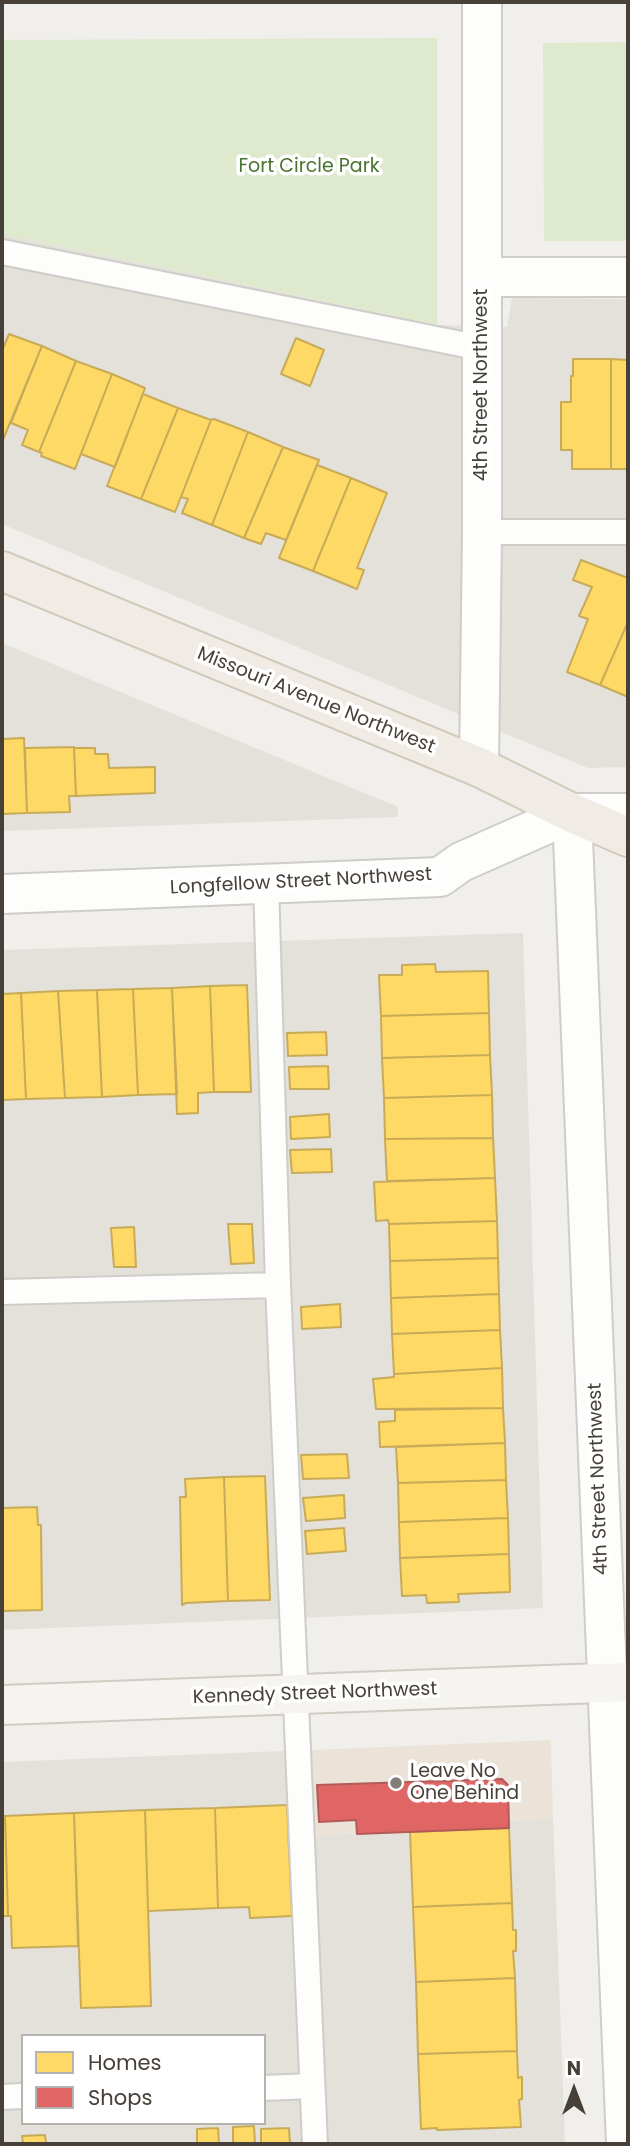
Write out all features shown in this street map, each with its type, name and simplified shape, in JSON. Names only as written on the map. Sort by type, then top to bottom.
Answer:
[{"type":"main road","name":"Missouri Avenue Northwest","points":[[2,571],[479,767],[628,837]]},
{"type":"street","name":"4th Street Northwest","points":[[479,767],[482,2]]},
{"type":"street","points":[[483,277],[628,277]]},
{"type":"street","name":"4th Street Northwest","points":[[572,813],[618,1682],[626,2144]]},
{"type":"street","name":"Longfellow Street Northwest","points":[[2,894],[440,877],[461,862],[572,813],[628,813]]},
{"type":"street","name":"Kennedy Street Northwest","points":[[2,1705],[618,1682]]},
{"type":"lane","points":[[2,252],[481,348]]},
{"type":"lane","points":[[482,532],[628,532]]},
{"type":"lane","points":[[266,884],[278,1285],[315,2144]]},
{"type":"lane","points":[[2,1292],[278,1285]]},
{"type":"lane","points":[[266,2088],[312,2086]]},
{"type":"lane","points":[[2,2097],[21,2096]]},
{"type":"shaded area","points":[[2,234],[437,325],[507,327],[512,298],[628,299],[628,767],[588,768],[2,524]]},
{"type":"shaded area","points":[[2,643],[398,807],[398,817],[2,831]]},
{"type":"shaded area","points":[[523,933],[543,1608],[2,1630],[2,950]]},
{"type":"shaded area","points":[[551,1740],[553,1819],[314,1836],[311,1750]]},
{"type":"shaded area","points":[[311,1750],[315,1836],[553,1819],[565,2144],[2,2144],[2,1762]]},
{"type":"green space","name":"Fort Circle Park","points":[[437,38],[437,325],[2,234],[2,40]]},
{"type":"green space","points":[[628,42],[628,241],[544,241],[543,43]]},
{"type":"building: Homes","points":[[9,334],[42,346],[2,442],[2,351]]},
{"type":"building: Homes","points":[[296,338],[324,350],[310,386],[281,374]]},
{"type":"building: Homes","points":[[42,346],[76,361],[39,452],[22,445],[28,430],[11,423]]},
{"type":"building: Homes","points":[[573,359],[611,359],[611,469],[572,469],[572,450],[561,450],[561,402],[571,402]]},
{"type":"building: Homes","points":[[611,359],[628,360],[628,469],[611,469]]},
{"type":"building: Homes","points":[[76,361],[112,374],[75,469],[41,456],[42,453],[39,452]]},
{"type":"building: Homes","points":[[112,374],[145,388],[115,467],[81,454]]},
{"type":"building: Homes","points":[[143,394],[178,408],[141,499],[107,486]]},
{"type":"building: Homes","points":[[178,408],[211,420],[175,512],[141,499]]},
{"type":"building: Homes","points":[[211,420],[248,432],[212,525],[182,513],[188,499],[181,497]]},
{"type":"building: Homes","points":[[248,432],[283,447],[244,538],[212,525]]},
{"type":"building: Homes","points":[[283,447],[319,460],[286,540],[266,533],[261,544],[244,538]]},
{"type":"building: Homes","points":[[317,465],[351,478],[313,571],[279,558]]},
{"type":"building: Homes","points":[[351,478],[387,493],[357,568],[364,570],[357,589],[313,571]]},
{"type":"building: Homes","points":[[581,560],[628,578],[628,622],[600,685],[567,672],[588,619],[579,616],[592,587],[573,580]]},
{"type":"building: Homes","points":[[628,622],[628,697],[600,685]]},
{"type":"building: Homes","points":[[24,738],[27,813],[2,814],[2,739]]},
{"type":"building: Homes","points":[[74,747],[76,796],[69,796],[70,812],[27,813],[25,748]]},
{"type":"building: Homes","points":[[74,748],[95,748],[95,754],[108,754],[109,768],[155,767],[155,793],[76,796]]},
{"type":"building: Homes","points":[[435,964],[436,972],[488,971],[489,1013],[381,1016],[379,975],[402,975],[402,965]]},
{"type":"building: Homes","points":[[247,985],[251,1092],[214,1092],[210,986]]},
{"type":"building: Homes","points":[[210,986],[214,1092],[198,1093],[198,1113],[177,1114],[172,988]]},
{"type":"building: Homes","points":[[172,988],[177,1094],[138,1095],[133,989]]},
{"type":"building: Homes","points":[[133,989],[138,1095],[102,1097],[97,990]]},
{"type":"building: Homes","points":[[97,990],[102,1097],[65,1098],[58,991]]},
{"type":"building: Homes","points":[[58,991],[65,1098],[26,1099],[21,993]]},
{"type":"building: Homes","points":[[21,993],[26,1099],[2,1100],[2,994]]},
{"type":"building: Homes","points":[[489,1013],[490,1055],[382,1058],[381,1016]]},
{"type":"building: Homes","points":[[326,1032],[327,1055],[288,1056],[287,1033]]},
{"type":"building: Homes","points":[[490,1055],[492,1095],[384,1098],[382,1058]]},
{"type":"building: Homes","points":[[328,1066],[329,1089],[290,1089],[289,1067]]},
{"type":"building: Homes","points":[[492,1095],[493,1138],[385,1139],[384,1098]]},
{"type":"building: Homes","points":[[329,1114],[330,1137],[291,1139],[290,1117]]},
{"type":"building: Homes","points":[[493,1138],[495,1178],[387,1181],[385,1139]]},
{"type":"building: Homes","points":[[331,1149],[332,1172],[292,1173],[290,1150]]},
{"type":"building: Homes","points":[[495,1178],[497,1221],[389,1224],[388,1220],[376,1221],[374,1182]]},
{"type":"building: Homes","points":[[497,1221],[498,1258],[390,1261],[389,1224]]},
{"type":"building: Homes","points":[[228,1224],[252,1224],[254,1263],[231,1264]]},
{"type":"building: Homes","points":[[134,1227],[136,1267],[114,1267],[111,1228]]},
{"type":"building: Homes","points":[[498,1258],[499,1294],[391,1298],[390,1261]]},
{"type":"building: Homes","points":[[499,1294],[500,1330],[392,1334],[391,1298]]},
{"type":"building: Homes","points":[[340,1304],[341,1327],[302,1329],[301,1307]]},
{"type":"building: Homes","points":[[500,1330],[502,1368],[394,1374],[392,1334]]},
{"type":"building: Homes","points":[[502,1368],[503,1408],[376,1409],[373,1379],[394,1377],[394,1374]]},
{"type":"building: Homes","points":[[503,1408],[505,1443],[380,1447],[379,1422],[395,1421],[395,1410]]},
{"type":"building: Homes","points":[[505,1443],[506,1480],[398,1483],[396,1447]]},
{"type":"building: Homes","points":[[347,1454],[349,1478],[303,1479],[301,1455]]},
{"type":"building: Homes","points":[[265,1476],[270,1600],[228,1601],[224,1477]]},
{"type":"building: Homes","points":[[224,1477],[228,1601],[182,1605],[180,1497],[186,1497],[185,1479]]},
{"type":"building: Homes","points":[[506,1480],[508,1518],[399,1522],[398,1483]]},
{"type":"building: Homes","points":[[344,1495],[345,1518],[306,1521],[303,1498]]},
{"type":"building: Homes","points":[[37,1507],[38,1525],[41,1525],[42,1610],[2,1611],[2,1508]]},
{"type":"building: Homes","points":[[508,1518],[509,1554],[400,1558],[399,1522]]},
{"type":"building: Homes","points":[[344,1528],[346,1551],[307,1554],[305,1531]]},
{"type":"building: Homes","points":[[509,1554],[510,1592],[458,1594],[459,1602],[427,1603],[426,1595],[402,1596],[400,1558]]},
{"type":"building: Homes","points":[[287,1805],[292,1916],[250,1918],[249,1907],[218,1908],[215,1808]]},
{"type":"building: Homes","points":[[215,1808],[218,1908],[148,1911],[145,1810]]},
{"type":"building: Homes","points":[[145,1810],[151,2006],[81,2008],[74,1813]]},
{"type":"building: Homes","points":[[74,1813],[78,1946],[12,1948],[11,1916],[8,1916],[5,1816]]},
{"type":"building: Homes","points":[[2,1816],[5,1816],[8,1916],[2,1916]]},
{"type":"building: Homes","points":[[509,1828],[512,1903],[413,1907],[410,1832]]},
{"type":"building: Homes","points":[[512,1903],[513,1930],[516,1930],[516,1951],[513,1951],[515,1978],[416,1982],[413,1907]]},
{"type":"building: Homes","points":[[515,1978],[517,2051],[418,2054],[416,1982]]},
{"type":"building: Homes","points":[[517,2051],[518,2078],[522,2077],[522,2099],[519,2100],[521,2127],[421,2129],[418,2054]]},
{"type":"building: Homes","points":[[254,2126],[255,2144],[233,2144],[233,2127]]},
{"type":"building: Homes","points":[[218,2128],[219,2144],[197,2144],[197,2129]]},
{"type":"building: Homes","points":[[289,2128],[290,2144],[261,2144],[261,2129]]},
{"type":"building: Homes","points":[[45,2135],[46,2144],[23,2144],[22,2136]]},
{"type":"building: Shops","points":[[502,1779],[508,1785],[509,1828],[357,1834],[356,1820],[319,1822],[317,1785]]},
{"type":"place","name":"Leave No One Behind","points":[[396,1783]]}]
